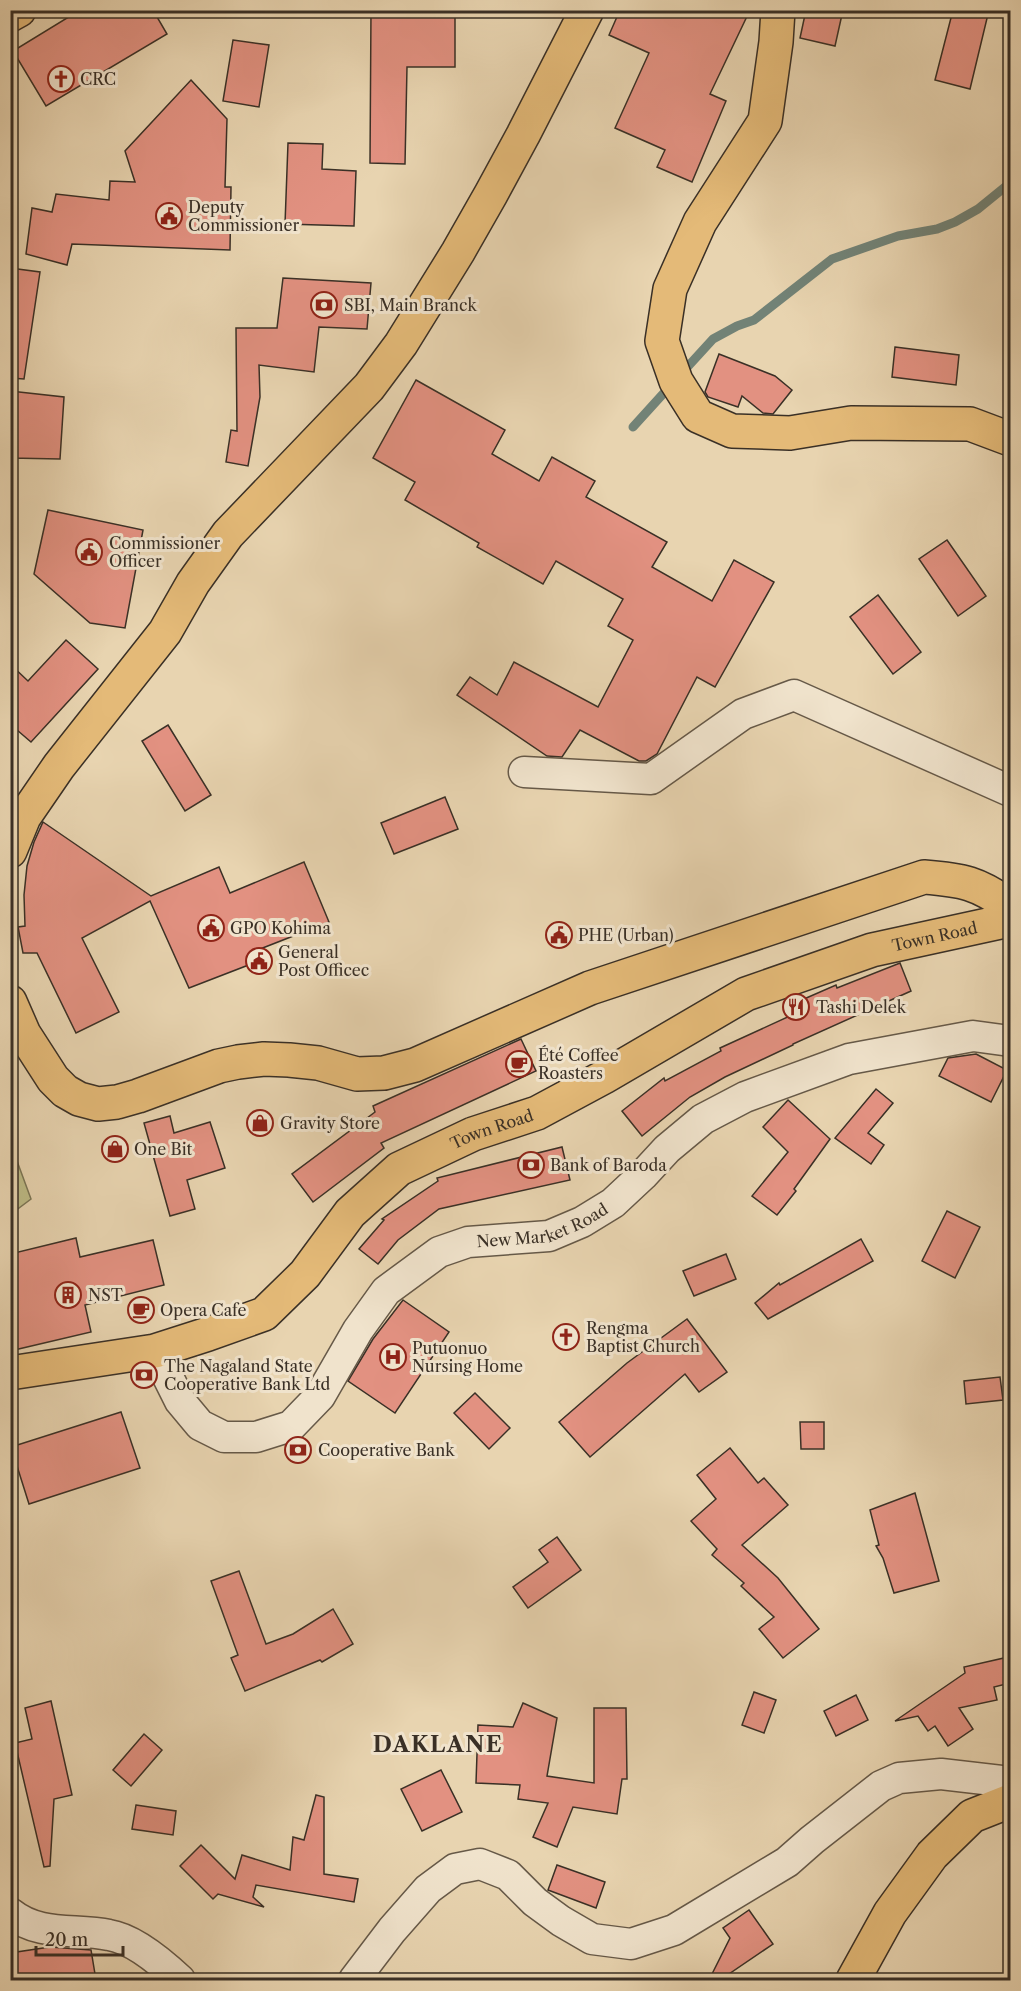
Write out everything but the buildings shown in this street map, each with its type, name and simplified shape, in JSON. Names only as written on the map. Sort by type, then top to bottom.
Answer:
[{"type":"main road","points":[[10,15],[18,10]]},
{"type":"main road","points":[[10,851],[24,817],[59,765],[165,632],[193,583],[228,534],[369,387],[401,345],[486,204],[524,135],[587,10]]},
{"type":"main road","points":[[778,10],[765,121],[700,222],[670,289],[662,341],[676,381],[698,416],[732,431],[790,433],[851,423],[970,424],[1011,439]]},
{"type":"main road","points":[[11,1004],[24,1034],[53,1079],[65,1091],[80,1099],[98,1104],[138,1096],[210,1069],[238,1062],[264,1059],[289,1060],[318,1063],[357,1074],[384,1073],[415,1065],[590,988],[924,878],[960,880],[991,892],[1011,906]]},
{"type":"main road","name":"Town Road","points":[[10,1374],[155,1351],[264,1314],[305,1274],[350,1213],[399,1169],[473,1134],[537,1113],[746,994],[872,950],[1011,920]]},
{"type":"main road","points":[[853,1980],[890,1912],[932,1855],[972,1816],[1011,1801]]},
{"type":"street","points":[[524,772],[651,780],[743,714],[794,695],[1011,791]]},
{"type":"street","name":"New Market Road","points":[[155,1351],[180,1401],[200,1425],[224,1437],[256,1437],[291,1426],[321,1396],[358,1330],[386,1291],[439,1252],[468,1242],[549,1236],[582,1222],[613,1203],[667,1149],[703,1119],[745,1096],[849,1059],[973,1036],[1011,1041]]},
{"type":"street","points":[[354,1980],[392,1930],[428,1889],[454,1869],[480,1864],[508,1875],[535,1902],[592,1939],[631,1944],[674,1930],[787,1862],[881,1786],[899,1778],[941,1774],[1011,1782]]},
{"type":"street","points":[[10,1913],[21,1921],[49,1930],[112,1935],[139,1948],[165,1966],[180,1980]]},
{"type":"shaded area","points":[[10,1142],[31,1199],[11,1214],[10,1214]]},
{"type":"waterway","points":[[681,374],[713,339],[754,320],[832,259],[898,236],[937,229],[955,222],[978,209],[1010,183]]},
{"type":"waterway","points":[[633,427],[672,384]]},
{"type":"place","name":"CRC","points":[[61,79]]},
{"type":"place","name":"Deputy Commissioner","points":[[169,216]]},
{"type":"place","name":"SBI, Main Branck","points":[[324,305]]},
{"type":"place","name":"Commissioner Officer","points":[[89,552]]},
{"type":"place","name":"GPO Kohima","points":[[211,928]]},
{"type":"place","name":"PHE (Urban)","points":[[559,935]]},
{"type":"place","name":"General Post Officec","points":[[259,961]]},
{"type":"place","name":"Tashi Delek","points":[[796,1007]]},
{"type":"place","name":"Été Coffee Roasters","points":[[519,1064]]},
{"type":"place","name":"Gravity Store","points":[[260,1123]]},
{"type":"place","name":"One Bit","points":[[115,1149]]},
{"type":"place","name":"Bank of Baroda","points":[[531,1165]]},
{"type":"place","name":"NST","points":[[68,1295]]},
{"type":"place","name":"Opera Cafe","points":[[141,1310]]},
{"type":"place","name":"Rengma Baptist Church","points":[[566,1337]]},
{"type":"place","name":"Putuonuo Nursing Home","points":[[393,1357]]},
{"type":"place","name":"The Nagaland State Cooperative Bank Ltd","points":[[144,1375]]},
{"type":"place","name":"Cooperative Bank","points":[[298,1450]]},
{"type":"district","name":"DAKLANE","points":[[438,1744]]}]
